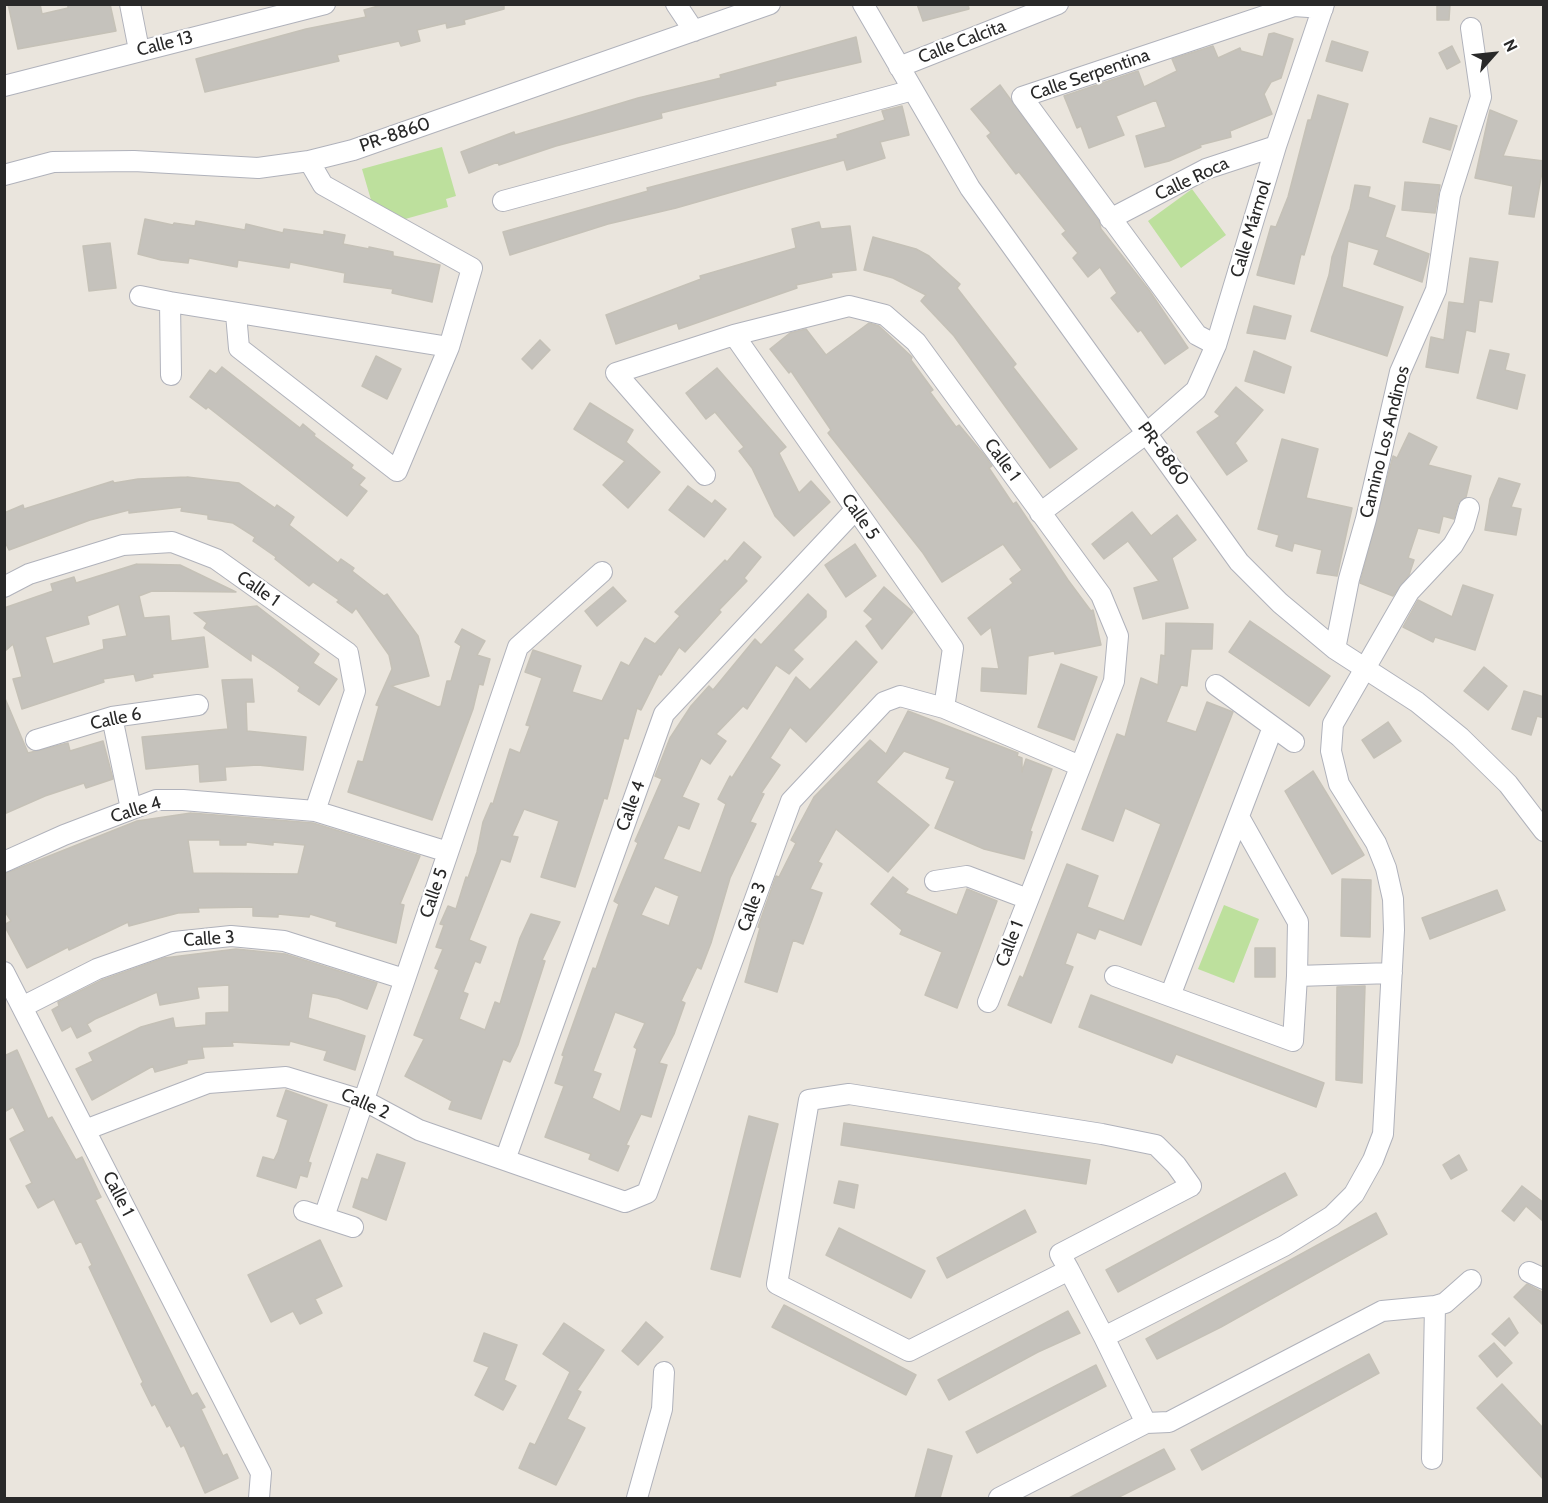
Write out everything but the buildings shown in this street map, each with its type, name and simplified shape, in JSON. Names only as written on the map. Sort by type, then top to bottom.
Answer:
[{"type":"street","points":[[130,4],[139,51]]},
{"type":"street","name":"Calle 13","points":[[4,86],[139,51],[280,10],[325,4]]},
{"type":"street","points":[[676,4],[694,31]]},
{"type":"street","name":"PR-8860","points":[[4,175],[53,162],[134,161],[258,168],[309,160],[352,150],[770,4]]},
{"type":"street","name":"PR-8860","points":[[863,4],[970,188],[1239,562],[1280,603],[1335,649],[1417,702],[1460,737],[1508,784],[1544,831]]},
{"type":"street","name":"Calle Calcita","points":[[899,67],[1058,4]]},
{"type":"street","name":"Calle Serpentina","points":[[1216,345],[1197,335],[1022,98],[1294,6],[1323,6]]},
{"type":"street","name":"Calle Mármol","points":[[1040,513],[1148,433],[1196,390],[1216,345],[1276,146],[1323,6]]},
{"type":"street","name":"Camino Los Andinos","points":[[1335,649],[1349,579],[1366,519],[1400,372],[1436,290],[1450,195],[1481,97],[1471,28]]},
{"type":"street","points":[[503,201],[913,90]]},
{"type":"street","name":"Calle Roca","points":[[1110,219],[1206,169],[1276,146]]},
{"type":"street","points":[[236,314],[239,348],[397,471],[449,347],[472,268],[322,185],[309,160]]},
{"type":"street","points":[[140,296],[236,314],[449,347]]},
{"type":"street","points":[[170,302],[171,375]]},
{"type":"street","name":"Calle 1","points":[[705,475],[616,373],[734,335],[849,306],[885,315],[916,342],[1101,595],[1118,636],[1114,681],[988,1002]]},
{"type":"street","name":"Calle 5","points":[[734,335],[953,648],[944,708]]},
{"type":"street","points":[[1104,1337],[1284,1246],[1332,1216],[1354,1194],[1383,1134],[1392,973],[1393,899],[1386,868],[1376,843],[1338,784],[1330,751],[1333,724],[1367,669],[1409,592],[1453,545],[1464,526],[1470,508]]},
{"type":"street","name":"Calle 4","points":[[505,1160],[664,714],[855,510]]},
{"type":"street","name":"Calle 1","points":[[4,587],[29,574],[123,545],[172,542],[216,559],[348,653],[355,691],[315,811]]},
{"type":"street","name":"Calle 5","points":[[324,1217],[518,647],[602,572]]},
{"type":"street","points":[[1216,685],[1294,742]]},
{"type":"street","name":"Calle 3","points":[[639,1196],[646,1193],[791,801],[884,702],[900,696],[944,708],[1080,766]]},
{"type":"street","name":"Calle 6","points":[[36,740],[112,717],[198,705]]},
{"type":"street","points":[[112,717],[131,809]]},
{"type":"street","points":[[1170,996],[1273,727]]},
{"type":"street","name":"Calle 4","points":[[4,862],[131,809],[156,801],[183,800],[315,811],[448,852]]},
{"type":"street","points":[[1115,976],[1293,1041],[1298,922],[1239,817]]},
{"type":"street","points":[[935,881],[968,876],[1028,899]]},
{"type":"street","name":"Calle 3","points":[[22,1007],[97,969],[174,942],[231,936],[284,941],[404,979]]},
{"type":"street","name":"Calle 1","points":[[4,972],[261,1473],[259,1498]]},
{"type":"street","points":[[1297,976],[1392,973]]},
{"type":"street","name":"Calle 2","points":[[85,1130],[208,1083],[286,1077],[365,1101],[418,1130],[625,1202],[639,1196]]},
{"type":"street","points":[[1069,1270],[909,1350],[777,1284],[809,1100],[849,1094],[1102,1134],[1156,1146],[1176,1165],[1191,1186],[1060,1254],[1069,1270],[1104,1337],[1146,1423]]},
{"type":"street","points":[[304,1211],[353,1227]]},
{"type":"street","points":[[999,1498],[1146,1423],[1168,1422],[1382,1311],[1445,1303],[1471,1280]]},
{"type":"street","points":[[1432,1459],[1435,1306]]},
{"type":"street","points":[[637,1498],[662,1409],[664,1372]]},
{"type":"green space","points":[[442,147],[456,196],[446,199],[448,207],[391,223],[376,217],[362,169]]},
{"type":"green space","points":[[1192,189],[1226,235],[1181,268],[1148,221]]},
{"type":"green space","points":[[1224,905],[1259,919],[1234,983],[1198,969]]}]
